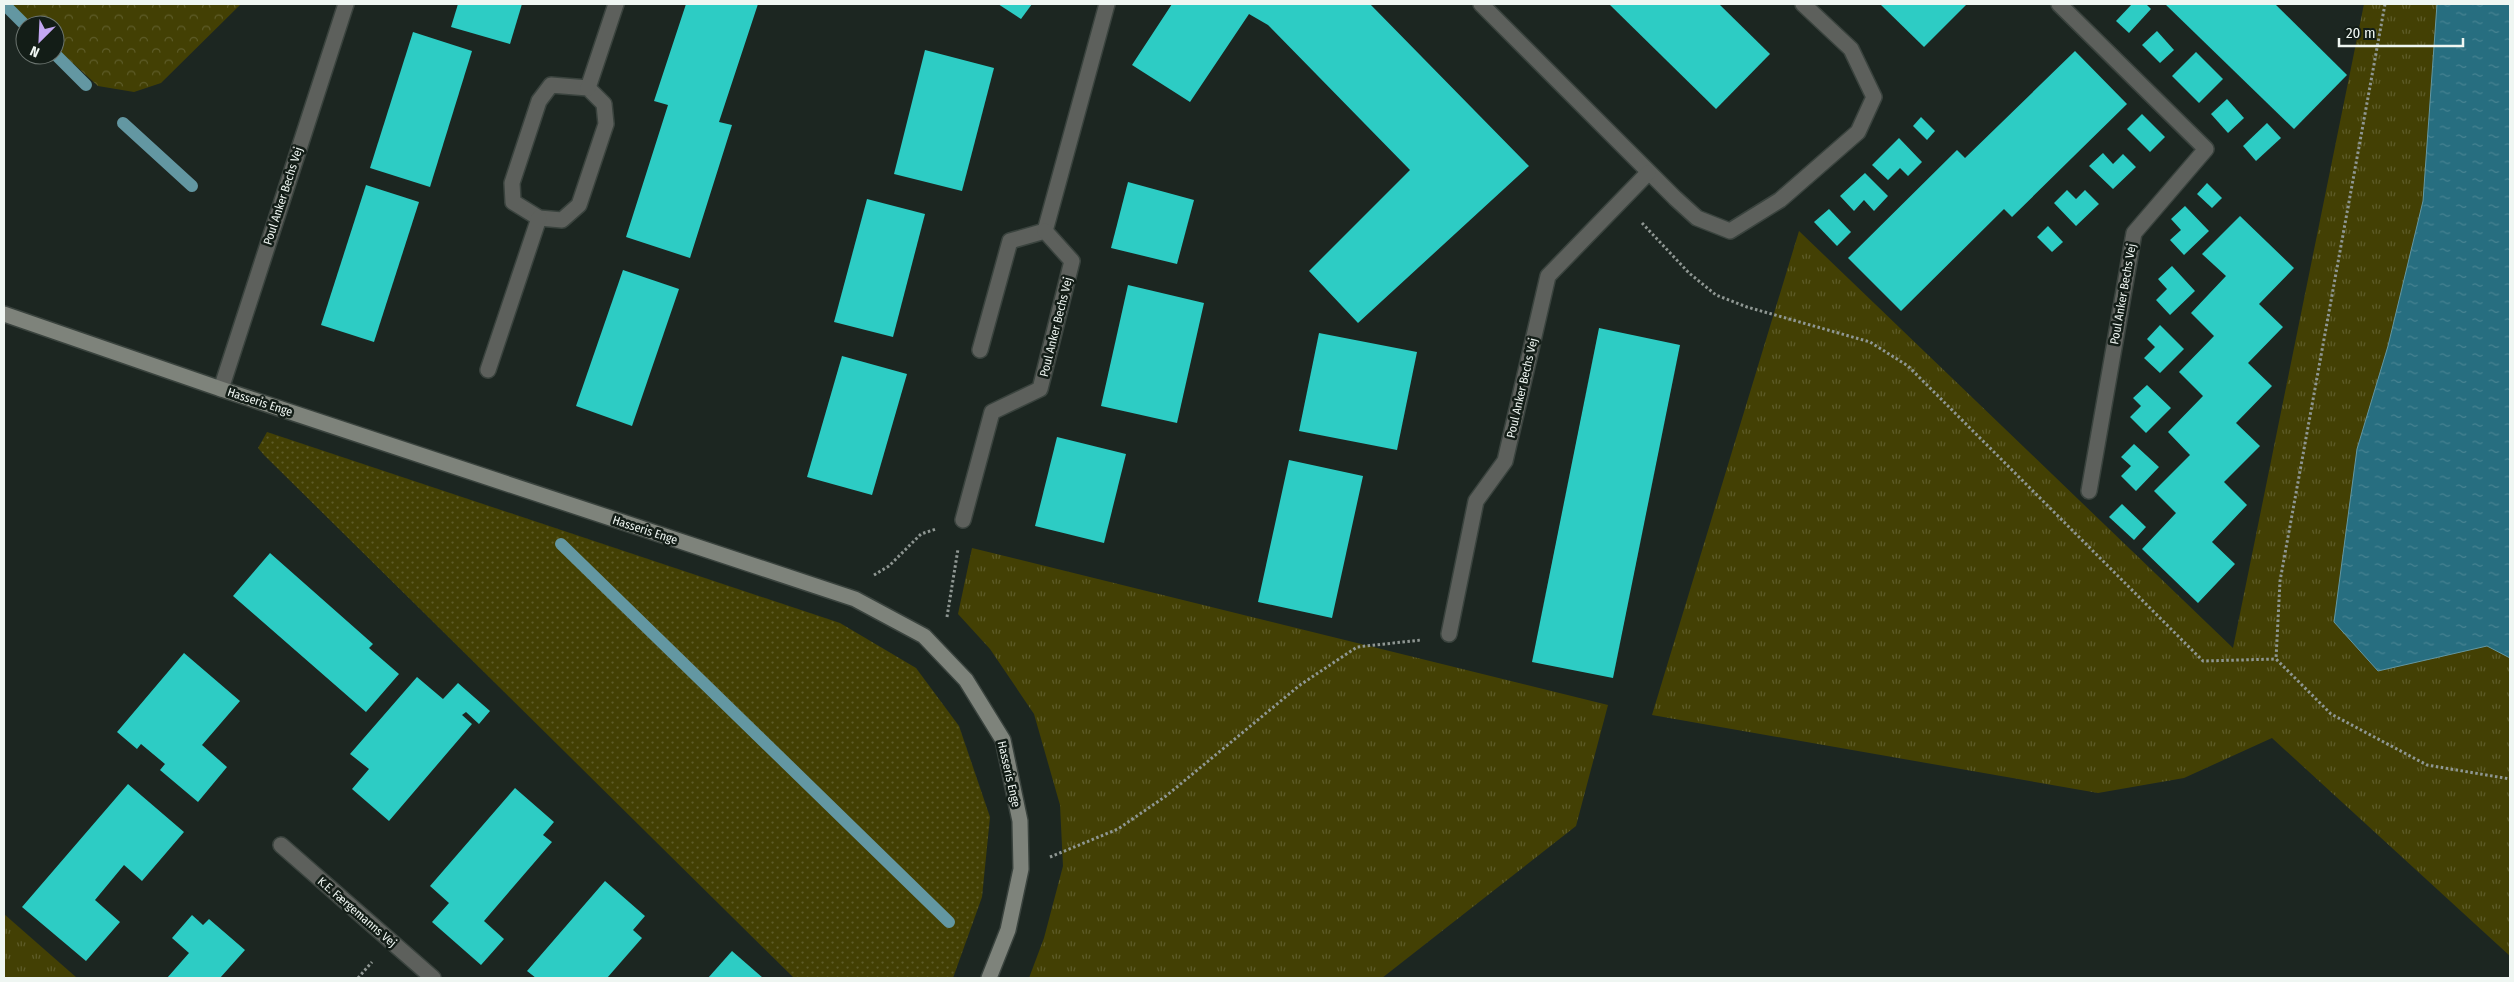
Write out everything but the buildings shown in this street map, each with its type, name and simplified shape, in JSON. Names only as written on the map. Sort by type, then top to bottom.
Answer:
[{"type":"street","name":"Poul Anker Bechs Vej","points":[[221,389],[346,4]]},
{"type":"street","points":[[588,88],[616,4]]},
{"type":"street","points":[[980,350],[1010,241],[1045,230],[1107,4]]},
{"type":"street","points":[[1481,4],[1648,173],[1697,218],[1730,231],[1780,200],[1858,132],[1874,97],[1851,49],[1803,4]]},
{"type":"street","name":"Poul Anker Bechs Vej","points":[[2059,4],[2206,149],[2134,233],[2089,491]]},
{"type":"street","points":[[551,85],[588,88],[604,104],[606,124],[579,206],[562,220],[539,218],[513,202],[512,183],[539,101],[551,85]]},
{"type":"street","name":"Poul Anker Bechs Vej","points":[[1449,634],[1476,501],[1505,461],[1548,276],[1648,173]]},
{"type":"street","points":[[488,370],[539,218]]},
{"type":"street","name":"Poul Anker Bechs Vej","points":[[963,520],[992,412],[1040,389],[1072,261],[1045,230]]},
{"type":"street","name":"Hasseris Enge","points":[[4,314],[221,389],[841,594],[855,599],[924,636],[966,680],[1003,740],[1020,821],[1022,869],[1008,930],[989,978]]},
{"type":"street","name":"K.E. Færgemanns Vej","points":[[281,845],[432,978]]},
{"type":"path","points":[[2276,659],[2280,581],[2385,4]]},
{"type":"path","points":[[1621,200],[1689,274],[1716,295],[1747,307],[1870,342],[1908,366],[2203,661],[2276,659],[2331,714],[2427,764],[2510,779]]},
{"type":"path","points":[[841,594],[890,566],[921,534],[963,520],[941,654]]},
{"type":"path","points":[[1022,869],[1118,828],[1166,796],[1300,685],[1357,647],[1406,643],[1449,634]]},
{"type":"green space","points":[[6,4],[241,4],[161,83],[134,92],[98,86],[65,56],[65,15],[19,15]]},
{"type":"green space","points":[[2364,4],[2510,4],[2510,956],[2272,738],[2184,778],[2098,793],[1652,715],[1799,231],[2233,648]]},
{"type":"green space","points":[[267,432],[840,623],[916,668],[959,726],[990,817],[982,897],[953,978],[794,978],[264,455],[258,448]]},
{"type":"green space","points":[[972,548],[1608,705],[1576,826],[1382,978],[1029,978],[1044,938],[1063,866],[1060,805],[1034,714],[990,649],[958,614]]},
{"type":"green space","points":[[4,914],[77,978],[4,978]]},
{"type":"water","points":[[2437,4],[2510,4],[2510,658],[2487,646],[2378,671],[2334,622],[2357,449],[2388,346],[2423,201]]},
{"type":"waterway","points":[[4,4],[15,15]]},
{"type":"waterway","points":[[65,64],[86,85]]},
{"type":"waterway","points":[[123,123],[192,186]]},
{"type":"waterway","points":[[561,544],[949,922]]}]
